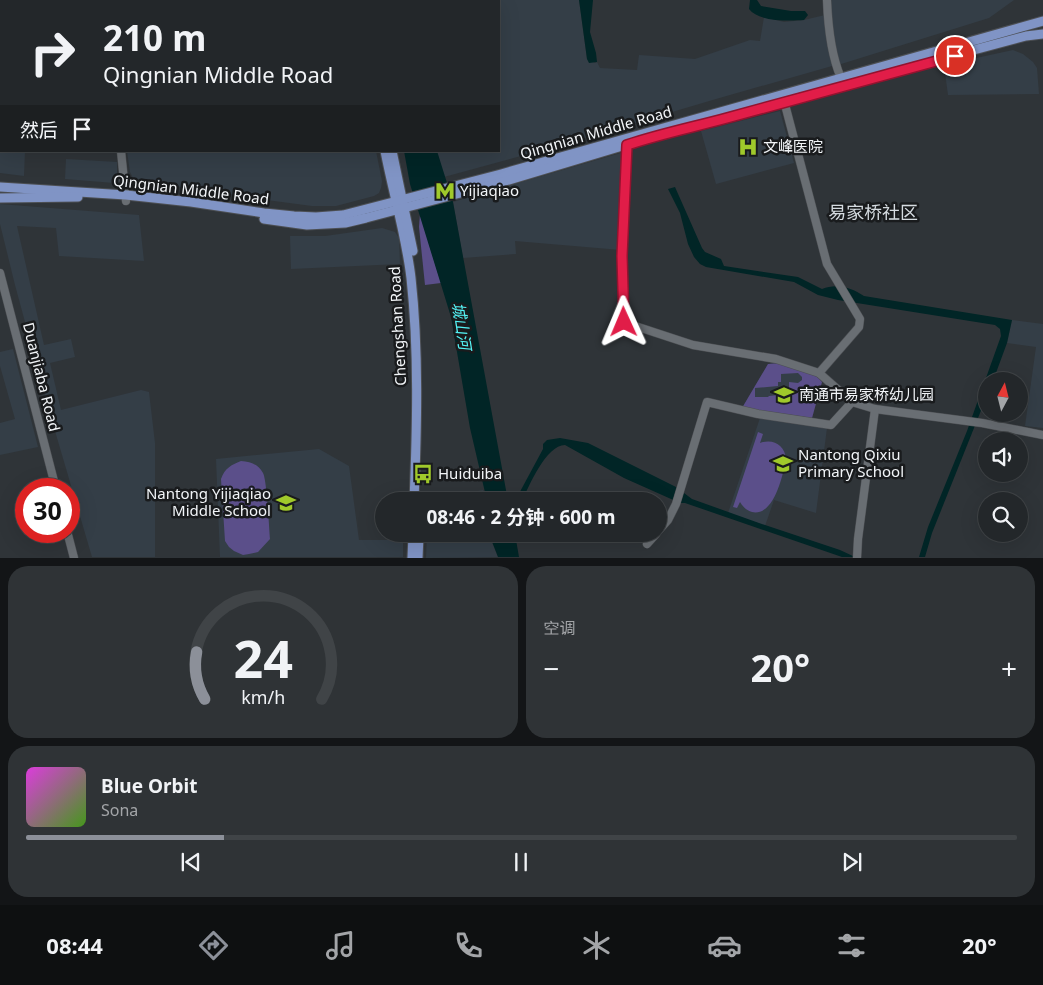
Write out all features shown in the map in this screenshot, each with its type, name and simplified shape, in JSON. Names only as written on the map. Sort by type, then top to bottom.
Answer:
[{"type":"main road","name":"Qingnian Middle Road","points":[[0,186],[191,202],[264,213],[316,217],[343,215],[453,191],[627,141],[649,138],[726,118],[841,78],[1043,21]]},
{"type":"main road","name":"Qingnian Middle Road","points":[[783,99],[1026,36],[1043,34]]},
{"type":"main road","name":"Chengshan Road","points":[[385,152],[404,203],[402,227],[411,278],[416,344],[414,492]]},
{"type":"main road","name":"Chengshan Road","points":[[392,152],[404,203],[416,275],[421,344],[419,492]]},
{"type":"main road","name":"Qingnian Middle Road","points":[[0,198],[126,198]]},
{"type":"main road","points":[[412,558],[413,542]]},
{"type":"main road","points":[[418,558],[419,542]]},
{"type":"street","points":[[827,0],[836,66],[841,78]]},
{"type":"street","points":[[783,99],[827,264],[860,319],[859,326],[820,373]]},
{"type":"street","points":[[627,141],[622,256],[624,322],[693,345],[776,360],[820,373],[852,402],[875,409],[980,423],[1043,435]]},
{"type":"street","points":[[121,152],[126,198]]},
{"type":"street","name":"Duanjiaba Road","points":[[0,273],[53,478]]},
{"type":"street","points":[[667,521],[676,504],[707,402],[758,414],[831,425],[852,402]]},
{"type":"street","points":[[857,557],[875,409]]},
{"type":"street","points":[[70,543],[74,558]]},
{"type":"shaded area","points":[[500,0],[579,0],[587,59],[595,63],[597,62],[600,68],[637,70],[639,55],[695,59],[750,40],[760,41],[764,17],[784,22],[825,15],[832,66],[444,177],[437,152],[500,152]]},
{"type":"shaded area","points":[[829,0],[1014,0],[989,18],[838,65]]},
{"type":"shaded area","points":[[1013,50],[1023,54],[1037,68],[1039,94],[948,95],[944,65]]},
{"type":"shaded area","name":"文峰医院","points":[[780,111],[794,163],[716,184],[701,131]]},
{"type":"shaded area","points":[[0,152],[25,152],[24,176],[0,173]]},
{"type":"shaded area","points":[[127,152],[376,152],[382,181],[379,193],[374,196],[336,206],[312,206],[195,188],[138,182],[134,180],[130,172]]},
{"type":"shaded area","points":[[624,152],[621,250],[515,241],[516,254],[463,258],[453,202]]},
{"type":"shaded area","points":[[66,159],[117,162],[117,180],[114,183],[65,179]]},
{"type":"shaded area","points":[[0,204],[139,215],[144,261],[59,256],[56,228],[17,226],[44,345],[71,339],[75,357],[50,363],[61,410],[141,390],[149,392],[155,443],[155,557],[92,557],[80,516],[80,478],[69,478],[0,224]]},
{"type":"shaded area","points":[[420,214],[441,283],[425,285],[419,227]]},
{"type":"shaded area","points":[[382,228],[395,232],[399,238],[400,264],[291,269],[290,236],[325,236]]},
{"type":"shaded area","points":[[1012,320],[1043,324],[1043,428],[1025,426],[1026,422],[1028,422],[1028,404],[1036,347],[1007,343]]},
{"type":"shaded area","points":[[13,349],[38,447],[0,455],[0,423],[15,419],[0,366],[0,352]]},
{"type":"shaded area","name":"南通市易家桥幼儿园","points":[[779,363],[822,382],[812,418],[742,408],[768,364]]},
{"type":"shaded area","name":"南通市易家桥幼儿园","points":[[779,363],[815,374],[822,382],[812,418],[742,408],[768,364]],"holes":[[[798,373],[802,380],[798,383],[789,382],[789,393],[778,393],[778,395],[768,397],[755,397],[755,388],[778,386],[778,382],[781,382],[781,374]]]},
{"type":"shaded area","name":"Nantong Qixiu Primary School","points":[[760,418],[827,428],[816,513],[774,500],[765,526],[728,513]]},
{"type":"shaded area","points":[[758,432],[763,434],[760,443],[769,441],[778,444],[781,446],[786,459],[783,475],[772,502],[760,512],[752,512],[740,502],[737,508],[733,507]]},
{"type":"shaded area","name":"Nantong Yijiaqiao Middle School","points":[[319,449],[349,466],[359,540],[403,542],[403,557],[220,557],[216,459]]},
{"type":"shaded area","points":[[241,461],[254,464],[263,473],[267,494],[270,539],[258,552],[243,555],[234,551],[225,541],[221,479],[229,467]]},
{"type":"shaded area","points":[[427,542],[492,542],[498,557],[426,558]]},
{"type":"water","points":[[579,0],[593,0],[590,32],[597,62],[589,63],[587,59]]},
{"type":"water","points":[[750,0],[757,0],[761,6],[791,11],[805,11],[808,15],[804,20],[767,18],[749,9]]},
{"type":"water","name":"城山河","points":[[404,152],[437,152],[453,202],[506,492],[485,492],[470,428],[451,317],[410,184]]},
{"type":"water","points":[[675,187],[702,248],[705,252],[721,259],[724,266],[798,277],[822,289],[838,286],[854,290],[864,296],[1012,320],[1007,343],[996,372],[988,372],[1001,336],[1000,329],[995,325],[838,300],[818,295],[794,282],[706,267],[700,264],[694,257],[688,244],[680,213],[668,189]]},
{"type":"water","points":[[978,400],[978,418],[932,533],[925,557],[919,557],[928,527]]},
{"type":"water","points":[[560,438],[588,443],[676,487],[692,499],[840,550],[855,557],[842,557],[685,503],[680,503],[667,497],[667,492],[655,492],[624,478],[565,445],[551,452],[539,467],[526,492],[520,492],[543,449],[543,444],[547,440]]},
{"type":"water","points":[[492,542],[516,542],[519,557],[498,557]]},
{"type":"place","name":"文峰医院","points":[[748,147]]},
{"type":"place","name":"Yijiaqiao","points":[[445,191]]},
{"type":"place","name":"南通市易家桥幼儿园","points":[[784,395]]},
{"type":"place","name":"Nantong Qixiu Primary School","points":[[783,464]]},
{"type":"place","name":"Huiduiba","points":[[423,474]]},
{"type":"place","name":"Nantong Yijiaqiao Middle School","points":[[286,503]]},
{"type":"district","name":"易家桥社区","points":[[873,213]]},
{"type":"route","points":[[624,322],[622,256],[627,145],[955,56]]}]
